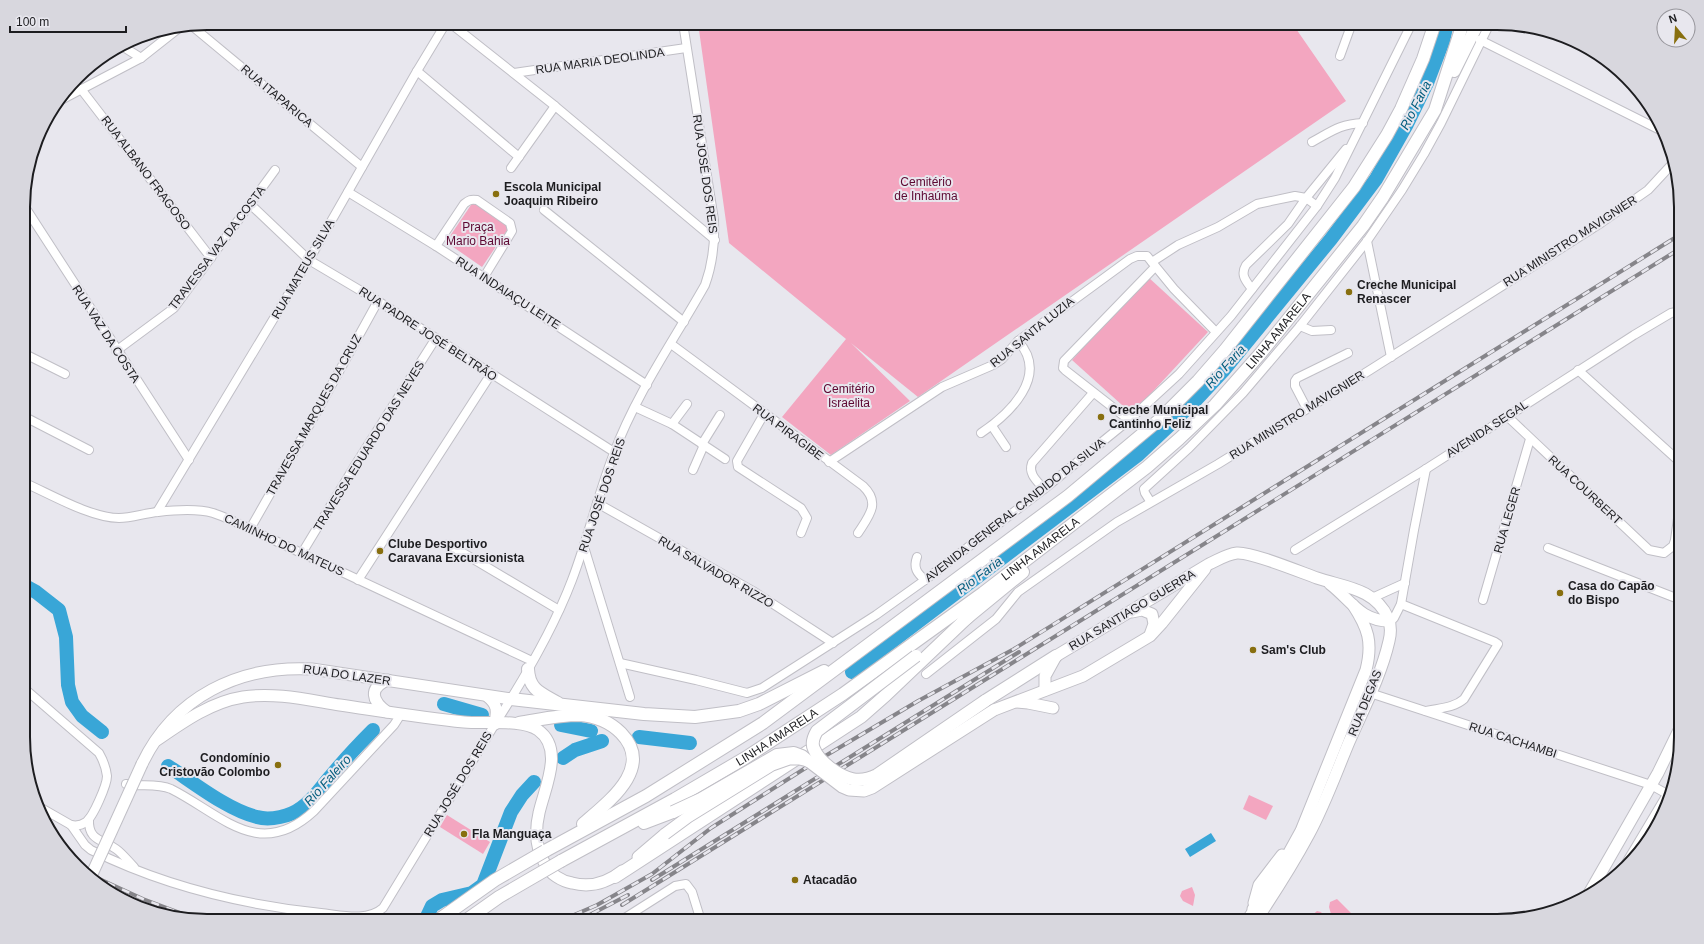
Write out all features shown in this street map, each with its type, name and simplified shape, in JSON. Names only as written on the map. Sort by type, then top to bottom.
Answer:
[{"type":"highway","name":"LINHA AMARELA","points":[[446,914],[495,880],[571,836],[646,796],[710,757],[763,722],[1068,496],[1148,429],[1198,381],[1253,316],[1354,187],[1383,142],[1401,109],[1423,59],[1433,30]]},
{"type":"highway","name":"LINHA AMARELA","points":[[475,914],[499,897],[561,861],[675,799],[745,758],[832,702],[919,640],[1083,517],[1147,467],[1179,439],[1215,405],[1260,354],[1363,226],[1397,176],[1435,110],[1461,30]]},
{"type":"highway","points":[[1435,110],[1475,30]]},
{"type":"highway","points":[[1056,656],[990,706],[868,779],[853,780],[844,777],[823,761],[814,748],[814,737],[817,731],[969,616],[1053,548],[1083,517]]},
{"type":"highway","points":[[615,877],[861,717],[886,696],[969,616]]},
{"type":"highway","points":[[511,699],[644,714],[688,717],[719,715],[739,711],[759,704],[855,655]]},
{"type":"highway","points":[[530,665],[529,679],[534,688],[562,705]]},
{"type":"highway","points":[[518,723],[580,715],[594,718],[611,725],[629,744],[632,754],[632,763],[630,773],[623,786],[571,836]]},
{"type":"highway","points":[[602,839],[673,812],[701,799],[777,755],[794,753],[802,756],[808,761]]},
{"type":"main road","name":"RUA SANTIAGO GUERRA","points":[[1056,656],[1209,564],[1228,555],[1242,553],[1328,582],[1354,588],[1372,598],[1382,607],[1390,622]]},
{"type":"main road","name":"RUA SANTIAGO GUERRA","points":[[808,761],[842,787],[856,791],[864,791],[872,788],[990,706],[1014,702],[1083,676],[1150,636],[1209,564]]},
{"type":"main road","name":"RUA SANTIAGO GUERRA","points":[[1328,582],[1353,605]]},
{"type":"main road","points":[[1353,605],[1365,616],[1390,622]]},
{"type":"main road","name":"RUA DEGAS","points":[[1258,914],[1255,896],[1260,885],[1301,831],[1366,670],[1370,648],[1366,626],[1353,605]]},
{"type":"main road","points":[[1127,613],[1142,610],[1152,614],[1154,624],[1150,636]]},
{"type":"main road","name":"RUA DEGAS","points":[[1260,914],[1283,881],[1310,832],[1370,693],[1389,642],[1390,622]]},
{"type":"main road","points":[[1046,690],[1045,676],[1056,656]]},
{"type":"main road","name":"RUA DO LAZER","points":[[93,872],[142,764],[168,723],[191,703],[218,686],[246,676],[276,669],[300,668],[388,680],[488,697],[511,699]]},
{"type":"main road","points":[[388,680],[381,683],[376,688],[374,695],[379,706],[388,712]]},
{"type":"main road","name":"RUA DO LAZER","points":[[157,740],[204,710],[221,703],[244,697],[278,696],[465,722],[495,724],[518,723]]},
{"type":"main road","points":[[488,697],[496,705],[497,710],[495,724]]},
{"type":"main road","points":[[1014,702],[1053,708]]},
{"type":"main road","points":[[518,723],[532,727],[539,731],[546,738],[550,747],[552,766],[539,814],[537,830],[538,849],[548,869],[558,878],[579,885],[594,885],[615,877],[665,834],[688,817],[772,765],[789,759],[808,761]]},
{"type":"main road","points":[[1594,884],[1651,785],[1674,740]]},
{"type":"main road","points":[[1646,832],[1653,820]]},
{"type":"main road","points":[[1616,847],[1615,859],[1619,865]]},
{"type":"street","name":"RUA ITAPARICA","points":[[197,30],[362,167]]},
{"type":"street","name":"RUA MATEUS SILVA","points":[[157,512],[309,260],[442,30]]},
{"type":"street","points":[[459,30],[555,106],[715,240]]},
{"type":"street","name":"RUA JOSÉ DOS REIS","points":[[372,914],[377,913],[387,902],[511,699],[559,610],[584,547],[614,452],[635,407],[705,285],[710,271],[715,240],[710,197],[683,30]]},
{"type":"street","points":[[1340,56],[1349,30]]},
{"type":"street","name":"AVENIDA GENERAL CANDIDO DA SILVA","points":[[620,663],[747,693],[762,688],[876,615],[925,580],[1044,489],[1129,420],[1179,374],[1252,289],[1317,206],[1335,178],[1408,30]]},
{"type":"street","points":[[1150,501],[1144,489],[1189,448],[1243,393],[1300,326],[1367,241],[1402,190],[1424,154],[1441,123],[1486,30]]},
{"type":"street","points":[[71,94],[141,58],[173,33]]},
{"type":"street","points":[[1480,40],[1655,128]]},
{"type":"street","name":"RUA MARIA DEOLINDA","points":[[514,73],[686,48]]},
{"type":"street","points":[[127,49],[141,58]]},
{"type":"street","points":[[417,71],[519,157]]},
{"type":"street","name":"RUA ALBANO FRAGOSO","points":[[81,88],[211,258]]},
{"type":"street","points":[[511,168],[555,106]]},
{"type":"street","points":[[1312,142],[1341,126],[1362,123]]},
{"type":"street","points":[[1252,289],[1243,276],[1243,270],[1288,224],[1306,198],[1354,140]]},
{"type":"street","name":"RUA MINISTRO MAVIGNIER","points":[[926,674],[996,620],[1018,592],[1117,522],[1150,501],[1163,496],[1218,464],[1391,357],[1630,204],[1648,190],[1670,167]]},
{"type":"street","name":"TRAVESSA VAZ DA COSTA","points":[[116,351],[174,308],[251,205],[275,170]]},
{"type":"street","name":"RUA INDAIAÇU LEITE","points":[[348,192],[436,246],[647,385]]},
{"type":"street","points":[[1129,420],[1065,370],[1063,368],[1064,361],[1153,264],[1178,245],[1218,228],[1257,204],[1295,196],[1306,198],[1317,206]]},
{"type":"street","points":[[436,246],[464,204],[473,199],[477,200],[510,223],[512,226],[511,235],[484,277]]},
{"type":"street","name":"RUA PADRE JOSÉ BELTRÃO","points":[[251,205],[309,260],[378,301],[614,452]]},
{"type":"street","points":[[544,210],[684,322]]},
{"type":"street","name":"RUA VAZ DA COSTA","points":[[30,216],[188,460]]},
{"type":"street","points":[[1367,241],[1391,357]]},
{"type":"street","name":"RUA SANTA LUZIA","points":[[829,462],[942,387],[993,366],[1002,359],[1018,341],[1069,302],[1130,259],[1142,255],[1147,256],[1153,264]]},
{"type":"street","points":[[1153,264],[1174,289],[1216,332]]},
{"type":"street","name":"TRAVESSA MARQUES DA CRUZ","points":[[250,529],[378,301]]},
{"type":"street","name":"AVENIDA SEGAL","points":[[1296,550],[1426,469],[1578,370],[1674,312]]},
{"type":"street","points":[[1300,326],[1312,331],[1331,330]]},
{"type":"street","name":"TRAVESSA EDUARDO DAS NEVES","points":[[302,553],[354,466],[436,338]]},
{"type":"street","points":[[981,433],[992,426],[1015,404],[1027,381],[1030,372],[1026,353],[1018,341]]},
{"type":"street","name":"RUA PIRAGIBE","points":[[671,344],[863,486],[870,493],[873,505],[870,515],[858,533]]},
{"type":"street","points":[[1307,409],[1295,386],[1295,380],[1348,353]]},
{"type":"street","points":[[30,357],[65,374]]},
{"type":"street","points":[[1578,370],[1674,457]]},
{"type":"street","points":[[358,580],[491,374]]},
{"type":"street","points":[[1044,489],[1031,472],[1030,468],[1032,463],[1093,392]]},
{"type":"street","points":[[672,424],[687,404]]},
{"type":"street","points":[[635,407],[672,424],[725,459]]},
{"type":"street","points":[[764,414],[736,461],[736,464],[738,467],[801,508],[807,518],[801,533]]},
{"type":"street","points":[[693,470],[703,444],[720,415]]},
{"type":"street","name":"RUA COURBERT","points":[[1507,416],[1650,550],[1664,553],[1669,550],[1674,542]]},
{"type":"street","points":[[30,420],[89,450]]},
{"type":"street","points":[[992,426],[1006,447]]},
{"type":"street","name":"RUA LEGER","points":[[1483,600],[1530,439]]},
{"type":"street","name":"RUA DEGAS","points":[[1390,622],[1394,618],[1401,604],[1426,469]]},
{"type":"street","name":"CAMINHO DO MATEUS","points":[[30,486],[86,510],[104,516],[118,518],[135,517],[157,512],[188,510],[212,512],[302,553],[530,665]]},
{"type":"street","name":"RUA SALVADOR RIZZO","points":[[597,503],[753,591],[833,643]]},
{"type":"street","points":[[448,544],[559,610]]},
{"type":"street","points":[[584,547],[630,697]]},
{"type":"street","points":[[1548,548],[1674,597]]},
{"type":"street","points":[[917,557],[915,566],[916,570],[925,580]]},
{"type":"street","points":[[1372,598],[1405,582]]},
{"type":"street","points":[[1401,604],[1498,644],[1464,699],[1459,703],[1450,706],[1425,711]]},
{"type":"street","name":"RUA CACHAMBI","points":[[1358,691],[1370,693],[1651,785],[1665,793]]},
{"type":"street","points":[[30,694],[99,753],[104,761],[107,778],[105,786],[89,819],[89,829],[93,836],[116,849],[134,868]]},
{"type":"street","points":[[126,784],[157,786],[170,790],[240,829],[269,834],[286,830],[304,821],[314,811],[394,726],[401,714]]},
{"type":"street","points":[[46,811],[71,825],[88,848],[134,868]]},
{"type":"street","points":[[71,825],[81,824],[89,819]]},
{"type":"street","name":"RUA JOSÉ DOS REIS","points":[[134,868],[211,894],[256,904],[330,914]]},
{"type":"street","points":[[631,914],[675,886],[686,884],[692,892],[699,914]]},
{"type":"green space","name":"Cemitério de Inhaúma","points":[[699,30],[1297,30],[1346,101],[918,397],[851,343],[910,401],[831,455],[782,417],[846,339],[729,243]]},
{"type":"green space","name":"Praça Mario Bahia","points":[[473,202],[510,226],[482,267],[446,242]]},
{"type":"green space","points":[[1148,277],[1208,332],[1132,414],[1072,360]]},
{"type":"green space","points":[[1249,795],[1273,806],[1266,820],[1243,809]]},
{"type":"green space","name":"Fla Manguaça","points":[[447,815],[490,842],[483,854],[440,827]]},
{"type":"green space","points":[[1192,887],[1195,895],[1193,906],[1183,901],[1180,896],[1182,891]]},
{"type":"green space","points":[[1337,899],[1352,914],[1331,914],[1329,907],[1330,902]]},
{"type":"green space","points":[[1317,911],[1322,914],[1314,914]]},
{"type":"water","points":[[1211,833],[1216,841],[1190,857],[1185,849]]},
{"type":"waterway","name":"Rio Faria","points":[[852,672],[1138,455],[1195,401],[1223,371],[1331,239],[1376,179],[1407,124],[1427,83],[1443,41],[1445,30]]},
{"type":"waterway","name":"Rio Faleiro","points":[[30,589],[59,610],[66,637],[68,685],[72,702],[82,716],[102,732]]},
{"type":"waterway","name":"Rio Faleiro","points":[[444,704],[482,715]]},
{"type":"waterway","name":"Rio Faleiro","points":[[561,725],[591,731]]},
{"type":"waterway","name":"Rio Faleiro","points":[[168,766],[211,795],[235,808],[257,817],[280,817],[297,811],[305,805],[373,730]]},
{"type":"waterway","name":"Rio Faria","points":[[639,737],[690,743]]},
{"type":"waterway","name":"Rio Faria","points":[[563,758],[575,750],[602,741]]},
{"type":"waterway","name":"Rio Faria","points":[[428,914],[432,906],[442,900],[472,893],[483,885],[511,812],[522,795],[534,782]]},
{"type":"railway","points":[[576,914],[597,905],[652,874],[711,828],[815,762],[918,701],[1014,649],[1674,238]]},
{"type":"railway","points":[[622,905],[1674,252]]},
{"type":"railway","points":[[652,880],[1019,652]]},
{"type":"railway","points":[[106,882],[143,899],[176,911]]},
{"type":"railway","points":[[591,914],[628,895]]},
{"type":"place","name":"Escola Municipal Joaquim Ribeiro","points":[[496,194]]},
{"type":"place","name":"Creche Municipal Renascer","points":[[1349,292]]},
{"type":"place","name":"Creche Municipal Cantinho Feliz","points":[[1101,417]]},
{"type":"place","name":"Clube Desportivo Caravana Excursionista","points":[[380,551]]},
{"type":"place","name":"Casa do Capão do Bispo","points":[[1560,593]]},
{"type":"place","name":"Sam's Club","points":[[1253,650]]},
{"type":"place","name":"Condomínio Cristovão Colombo","points":[[278,765]]},
{"type":"place","name":"Fla Manguaça","points":[[464,834]]},
{"type":"place","name":"Atacadão","points":[[795,880]]},
{"type":"park label","name":"Cemitério Israelita","points":[[849,396]]}]
